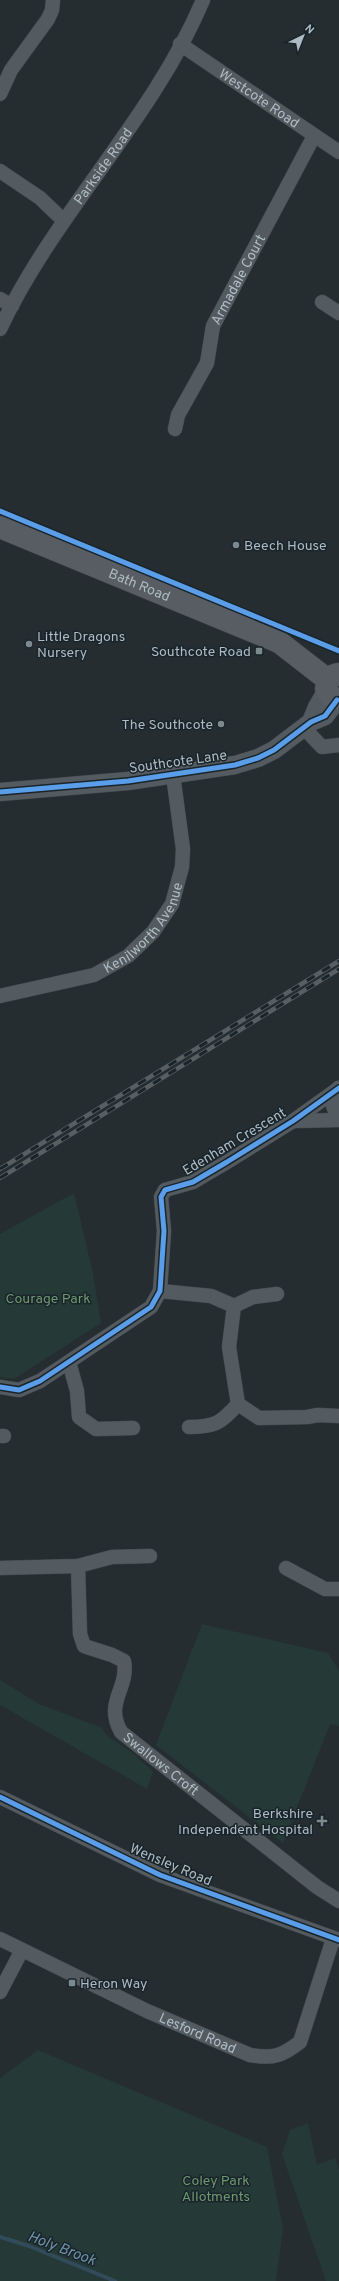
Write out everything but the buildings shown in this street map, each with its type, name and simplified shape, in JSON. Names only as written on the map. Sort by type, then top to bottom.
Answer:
[{"type":"main road","name":"Bath Road","points":[[0,527],[279,642],[335,686]]},
{"type":"street","points":[[0,94],[11,70],[48,19],[52,10],[53,0]]},
{"type":"street","name":"Parkside Road","points":[[0,330],[6,303],[141,111],[180,44],[203,0]]},
{"type":"street","name":"Westcote Road","points":[[180,44],[339,152]]},
{"type":"street","name":"Armadale Court","points":[[175,428],[178,415],[207,363],[213,326],[314,136]]},
{"type":"street","points":[[0,171],[40,198],[63,220]]},
{"type":"street","points":[[322,302],[339,313]]},
{"type":"street","name":"Southcote Lane","points":[[0,792],[173,776],[235,765],[258,758],[274,750],[307,725],[325,716],[335,686]]},
{"type":"street","points":[[307,725],[322,747],[339,745]]},
{"type":"street","name":"Kenilworth Avenue","points":[[0,996],[94,975],[128,956],[153,932],[172,904],[182,867],[183,849],[173,776]]},
{"type":"street","name":"Edenham Crescent","points":[[293,1121],[339,1119],[333,1106],[339,1088]]},
{"type":"street","name":"Edenham Crescent","points":[[0,1387],[19,1390],[40,1381],[151,1307],[160,1291],[164,1231],[161,1197],[165,1190],[193,1182],[293,1121],[339,1088]]},
{"type":"street","points":[[160,1291],[211,1296],[234,1306],[253,1297],[277,1294]]},
{"type":"street","points":[[234,1306],[229,1347],[238,1404],[259,1418],[306,1417],[318,1415],[339,1416]]},
{"type":"street","points":[[69,1362],[77,1391],[79,1417],[96,1429],[133,1428]]},
{"type":"street","points":[[189,1427],[209,1427],[223,1420],[238,1404]]},
{"type":"street","points":[[0,1568],[78,1566],[112,1557],[150,1556]]},
{"type":"street","name":"Swallows Croft","points":[[78,1566],[80,1634],[84,1646],[112,1655],[124,1662],[126,1674],[118,1694],[115,1708],[115,1721],[121,1732],[326,1893],[339,1901]]},
{"type":"street","points":[[286,1568],[325,1589],[339,1589]]},
{"type":"street","name":"Wensley Road","points":[[0,1797],[160,1875],[336,1940]]},
{"type":"street","name":"Lesford Road","points":[[0,1939],[154,2014],[250,2055],[267,2058],[286,2053],[300,2042],[336,1940]]},
{"type":"street","points":[[0,1992],[22,1950]]},
{"type":"green space","name":"Courage Park","points":[[74,1193],[92,1269],[101,1323],[14,1379],[0,1377],[0,1234]]},
{"type":"green space","points":[[202,1624],[328,1653],[339,1671],[339,1726],[330,1724],[283,1843],[156,1745]]},
{"type":"green space","points":[[0,1680],[39,1704],[102,1728],[106,1735],[134,1754],[153,1772],[147,1789],[0,1705]]},
{"type":"green space","name":"Coley Park Allotments","points":[[38,2050],[267,2147],[283,2228],[276,2281],[0,2281],[0,2078]]},
{"type":"green space","points":[[308,2123],[317,2165],[335,2158],[339,2170],[339,2281],[326,2281],[282,2154],[290,2130]]},
{"type":"waterway","name":"Holy Brook","points":[[0,2237],[29,2246],[115,2281]]},
{"type":"railway","points":[[0,1169],[339,961]]},
{"type":"railway","points":[[0,1178],[339,969]]},
{"type":"cycle path","points":[[0,511],[339,651]]},
{"type":"cycle path","points":[[0,792],[128,781],[235,765],[258,758],[274,750],[311,722],[325,716],[337,700]]},
{"type":"cycle path","points":[[0,1387],[19,1390],[40,1381],[151,1307],[160,1291],[164,1231],[161,1197],[165,1190],[193,1182],[293,1121],[339,1088]]},
{"type":"cycle path","points":[[0,1797],[160,1875],[339,1940]]},
{"type":"place","name":"Beech House","points":[[236,545]]},
{"type":"place","name":"Little Dragons Nursery","points":[[29,644]]},
{"type":"place","name":"Southcote Road","points":[[259,651]]},
{"type":"place","name":"The Southcote","points":[[221,724]]},
{"type":"place","name":"Berkshire Independent Hospital","points":[[322,1821]]},
{"type":"place","name":"Heron Way","points":[[72,1983]]}]
